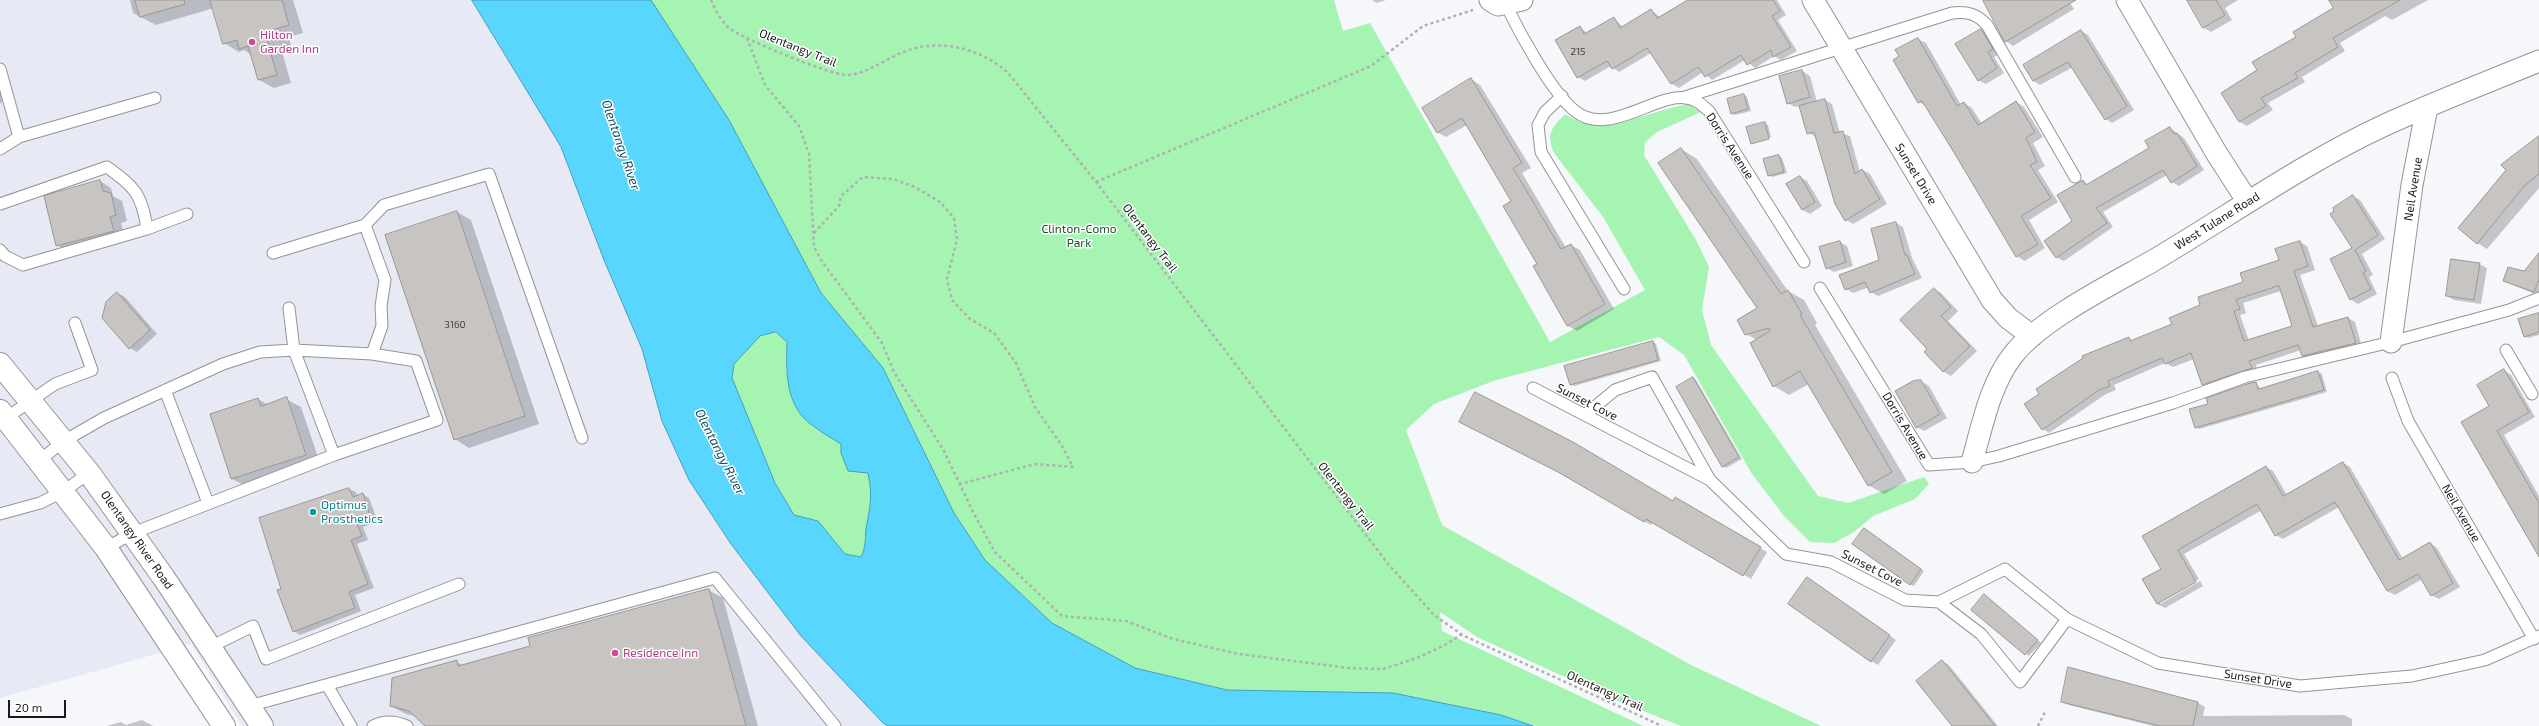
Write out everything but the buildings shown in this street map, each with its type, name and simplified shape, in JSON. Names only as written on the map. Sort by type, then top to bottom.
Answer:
[{"type":"main road","name":"Olentangy River Road","points":[[0,364],[64,441],[133,533],[208,648],[262,726]]},
{"type":"main road","points":[[3,414],[64,491],[106,548],[224,726]]},
{"type":"street","name":"Sunset Drive","points":[[1813,0],[1840,48],[1992,300],[2008,318],[2032,336]]},
{"type":"street","points":[[2126,0],[2217,154],[2248,202]]},
{"type":"street","name":"West Tulane Road","points":[[1972,462],[1986,414],[2005,366],[2014,353],[2032,336],[2077,305],[2294,173],[2384,125],[2539,61]]},
{"type":"street","name":"Neil Avenue","points":[[2391,342],[2412,185],[2428,107]]},
{"type":"lane","points":[[1498,3],[1562,96],[1576,112],[1591,119],[1618,118],[1670,100],[1685,98],[1952,13],[1962,12],[1981,18],[1987,25],[2075,177]]},
{"type":"lane","points":[[0,69],[19,137]]},
{"type":"lane","points":[[1562,96],[1545,112],[1538,125],[1541,152],[1624,289]]},
{"type":"lane","points":[[0,149],[19,137],[155,98]]},
{"type":"lane","name":"Dorris Avenue","points":[[1685,98],[1698,102],[1709,111],[1804,262]]},
{"type":"lane","points":[[0,204],[107,167],[132,186],[144,211],[147,229]]},
{"type":"lane","points":[[273,253],[365,225],[384,205],[489,174],[582,438]]},
{"type":"lane","points":[[2,255],[23,265],[147,229],[187,214]]},
{"type":"lane","points":[[365,225],[385,280],[381,306],[382,326],[372,354]]},
{"type":"lane","name":"Dorris Avenue","points":[[1820,288],[1929,465],[1972,462]]},
{"type":"lane","points":[[1972,462],[2173,403],[2245,377],[2391,342],[2509,310],[2539,298]]},
{"type":"lane","points":[[289,308],[294,350],[334,455]]},
{"type":"lane","points":[[3,414],[31,400],[55,384],[92,370],[75,323]]},
{"type":"lane","points":[[40,460],[64,441],[104,418],[223,364],[260,352],[294,350],[372,354],[416,361],[436,420],[334,455],[208,503],[133,533],[106,548]]},
{"type":"lane","points":[[2506,350],[2532,394]]},
{"type":"lane","points":[[1585,416],[1615,390],[1652,377],[1710,480]]},
{"type":"lane","name":"Neil Avenue","points":[[2392,378],[2408,421],[2536,638]]},
{"type":"lane","name":"Sunset Cove","points":[[1533,388],[1710,480],[1786,554],[1831,562],[1905,600],[1939,602]]},
{"type":"lane","points":[[165,390],[208,503]]},
{"type":"lane","points":[[0,514],[40,503],[64,491],[89,473]]},
{"type":"lane","name":"Sunset Drive","points":[[1939,602],[2005,569],[2067,619],[2158,663],[2300,686],[2412,676],[2485,660],[2536,638]]},
{"type":"lane","points":[[249,706],[715,578],[835,726]]},
{"type":"lane","points":[[208,648],[253,626],[266,659],[459,584]]},
{"type":"lane","points":[[1939,602],[1981,634],[2020,682],[2067,619]]},
{"type":"lane","points":[[327,685],[351,726]]},
{"type":"lane","points":[[373,726],[385,722],[396,722],[407,726]]},
{"type":"path","name":"Olentangy Trail","points":[[711,0],[722,20],[730,28],[747,38],[835,74],[847,75],[861,73],[906,51],[920,47],[951,46],[983,55],[994,61],[1010,74],[1096,182],[1389,565],[1434,615],[1462,634],[1662,726]]},
{"type":"path","points":[[1096,182],[1371,66],[1423,26],[1498,3]]},
{"type":"path","points":[[747,38],[765,84],[798,126],[809,154],[814,247],[882,343],[894,372],[944,451],[995,552],[1062,616],[1126,621],[1173,639],[1239,654],[1349,668],[1383,669],[1417,658],[1445,646],[1462,634]]},
{"type":"path","points":[[813,233],[839,206],[841,196],[863,177],[892,179],[915,187],[940,202],[954,218],[957,239],[947,279],[952,300],[970,319],[994,333],[1016,363],[1035,407],[1062,446],[1073,467],[1035,464],[960,484]]},
{"type":"path","points":[[2038,726],[2046,712]]},
{"type":"shaded area","points":[[0,0],[472,0],[561,147],[604,260],[642,349],[662,421],[689,480],[731,544],[801,636],[886,726],[242,726],[191,644],[0,698]]},
{"type":"green space","name":"Clinton-Como Park","points":[[651,0],[1334,0],[1343,31],[1370,23],[1550,342],[1645,290],[1603,217],[1554,153],[1550,141],[1553,128],[1565,114],[1581,122],[1605,124],[1619,122],[1688,104],[1701,112],[1657,132],[1645,142],[1644,155],[1696,240],[1709,267],[1702,310],[1711,345],[1818,496],[1848,503],[1924,477],[1929,484],[1915,499],[1873,516],[1854,532],[1834,543],[1810,542],[1784,516],[1752,474],[1684,355],[1659,337],[1496,380],[1434,404],[1406,430],[1442,525],[1691,665],[1821,726],[1681,726],[1613,699],[1477,637],[1440,612],[1442,631],[1643,726],[1533,726],[1501,715],[1393,693],[1227,690],[1135,668],[1052,623],[985,560],[954,513],[883,368],[821,293],[729,120]]},
{"type":"green space","points":[[776,332],[787,342],[786,371],[830,437],[841,444],[841,453],[868,473],[870,489],[869,514],[865,547],[861,557],[845,554],[818,521],[794,515],[775,483],[731,378],[734,364],[760,336]]},
{"type":"water","name":"Olentangy River","points":[[472,0],[651,0],[729,120],[821,293],[883,368],[954,513],[985,560],[1052,623],[1135,668],[1227,690],[1393,693],[1501,715],[1533,726],[888,726],[883,723],[801,636],[731,544],[689,480],[662,421],[642,349],[604,260],[561,147]],"holes":[[[776,332],[787,342],[787,376],[792,398],[797,408],[803,417],[812,425],[822,433],[841,444],[841,453],[848,471],[868,473],[870,489],[869,514],[865,547],[861,557],[845,554],[818,521],[794,515],[775,483],[732,378],[734,364],[760,336]]]},
{"type":"place","name":"Hilton Garden Inn","points":[[252,42]]},
{"type":"place","name":"Optimus Prosthetics","points":[[313,512]]},
{"type":"place","name":"Residence Inn","points":[[615,653]]}]
